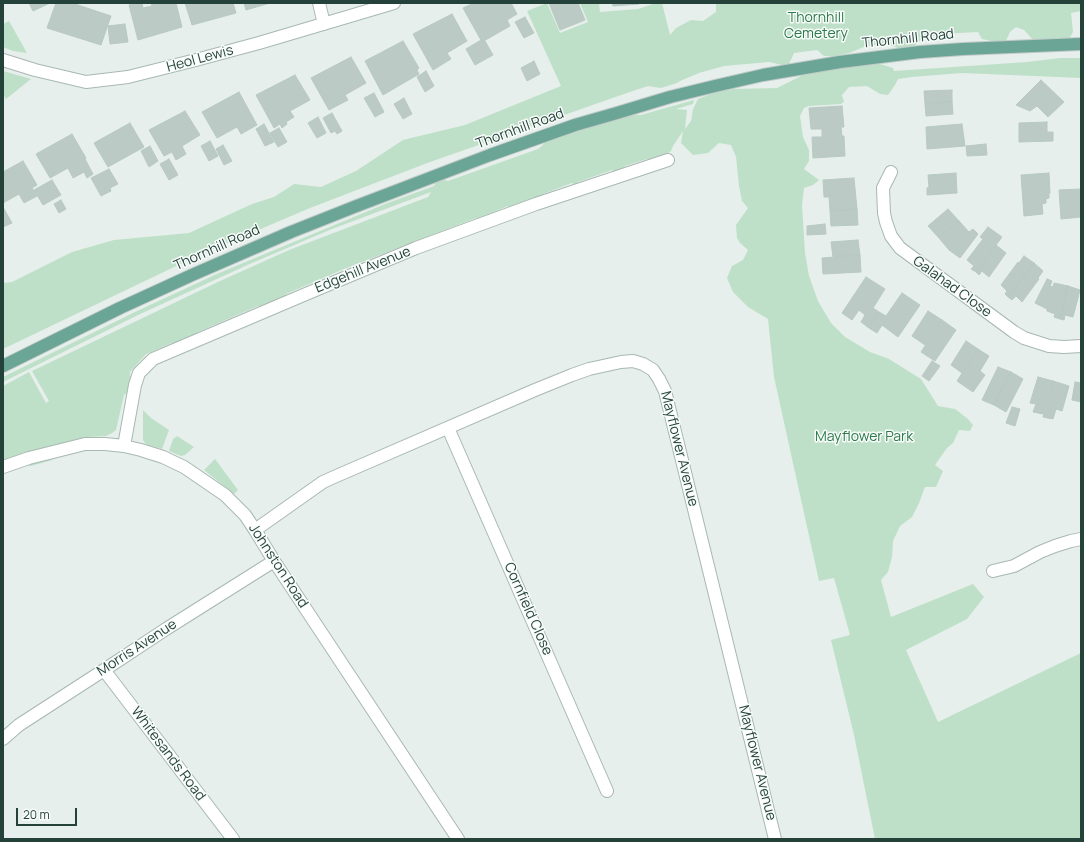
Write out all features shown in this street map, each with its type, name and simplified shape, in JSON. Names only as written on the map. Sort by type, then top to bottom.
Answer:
[{"type":"main road","name":"Thornhill Road","points":[[3,366],[120,308],[291,232],[394,191],[574,125],[670,97],[764,75],[840,62],[920,52],[1012,46],[1081,44]]},
{"type":"street","points":[[319,3],[324,24]]},
{"type":"street","name":"Heol Lewis","points":[[3,60],[35,70],[86,82],[128,77],[192,61],[394,3]]},
{"type":"street","name":"Edgehill Avenue","points":[[124,446],[135,385],[139,373],[153,359],[416,248],[536,204],[668,160]]},
{"type":"street","name":"Galahad Close","points":[[891,172],[883,188],[884,213],[891,236],[900,248],[1024,338],[1049,346],[1081,346]]},
{"type":"street","name":"Mayflower Avenue","points":[[255,530],[324,482],[550,384],[590,369],[621,362],[633,361],[643,364],[653,370],[660,379],[665,390],[775,839]]},
{"type":"street","name":"Cornfield Close","points":[[448,428],[607,791]]},
{"type":"street","name":"Johnston Road","points":[[3,467],[29,458],[85,444],[124,446],[163,457],[184,467],[225,495],[245,515],[458,839]]},
{"type":"street","points":[[993,571],[1014,566],[1040,552],[1081,539]]},
{"type":"street","name":"Morris Avenue","points":[[3,739],[19,725],[166,629],[274,561]]},
{"type":"street","name":"Whitesands Road","points":[[104,670],[233,839]]},
{"type":"green space","name":"Thornhill Cemetery","points":[[547,3],[560,33],[588,22],[580,3],[599,3],[600,12],[638,9],[656,3],[662,3],[670,35],[676,28],[691,20],[703,21],[716,12],[716,3],[1081,3],[1081,11],[1071,13],[1073,32],[1069,39],[1041,49],[1024,30],[1016,27],[1010,32],[1005,43],[982,39],[978,32],[941,34],[922,39],[911,49],[901,49],[886,44],[866,46],[849,53],[835,56],[824,56],[817,50],[794,53],[789,64],[782,65],[769,62],[724,66],[699,73],[677,83],[661,88],[648,86],[430,162],[310,208],[195,257],[3,349],[3,283],[12,282],[72,252],[114,240],[189,233],[252,204],[274,197],[294,184],[321,187],[356,171],[403,140],[465,125],[561,86],[527,11]]},
{"type":"green space","points":[[9,21],[27,53],[13,51],[3,47],[3,24]]},
{"type":"green space","name":"Mayflower Park","points":[[1060,58],[1081,58],[1081,78],[962,73],[912,77],[898,79],[888,95],[880,94],[867,86],[849,87],[842,95],[844,102],[841,104],[809,106],[804,108],[800,116],[803,137],[809,150],[809,161],[804,169],[819,180],[813,185],[804,188],[802,205],[805,253],[809,276],[818,301],[831,323],[845,337],[870,352],[889,359],[921,379],[938,406],[955,409],[973,425],[970,431],[959,430],[953,443],[947,448],[935,465],[943,471],[936,487],[925,487],[912,517],[900,526],[893,541],[892,557],[888,572],[881,580],[891,617],[973,584],[984,597],[967,619],[906,650],[938,722],[1081,653],[1081,839],[875,839],[854,735],[831,640],[850,635],[834,578],[819,581],[774,377],[768,319],[748,307],[733,292],[727,278],[732,266],[743,260],[748,250],[737,238],[736,225],[748,208],[742,201],[736,157],[731,145],[719,143],[708,153],[693,155],[681,143],[683,131],[671,151],[664,156],[655,160],[647,159],[625,166],[623,172],[616,173],[612,170],[578,182],[576,185],[572,183],[543,194],[543,203],[533,212],[518,215],[509,209],[508,206],[494,212],[493,215],[479,220],[476,218],[344,269],[286,294],[287,299],[263,308],[258,306],[198,332],[194,338],[172,343],[146,354],[130,372],[133,384],[130,391],[124,395],[116,430],[106,436],[76,439],[64,445],[52,460],[31,466],[9,463],[3,465],[3,386],[29,372],[46,403],[49,401],[32,371],[220,281],[289,250],[428,197],[431,192],[332,229],[252,263],[138,315],[3,382],[3,377],[137,311],[219,273],[385,204],[434,186],[437,181],[448,181],[538,149],[547,139],[599,123],[641,115],[694,100],[693,104],[676,109],[687,110],[685,129],[691,121],[693,109],[698,99],[716,92],[733,89],[777,88],[803,75],[821,62],[855,66],[880,64],[893,68],[894,71],[1027,62]]},
{"type":"green space","points":[[3,71],[31,79],[6,99],[3,94]]},
{"type":"green space","points":[[143,410],[151,418],[169,430],[162,449],[148,445],[143,440]]},
{"type":"green space","points":[[177,436],[194,447],[185,455],[181,456],[169,451],[173,439]]},
{"type":"green space","points":[[215,459],[238,490],[234,494],[204,470]]},
{"type":"building","points":[[29,3],[50,3],[33,11]]},
{"type":"building","points":[[56,3],[72,3],[111,16],[101,45],[47,28]]},
{"type":"building","points":[[142,3],[143,8],[152,6],[151,3],[176,3],[182,27],[138,40],[129,5]]},
{"type":"building","points":[[185,3],[233,3],[236,13],[192,25]]},
{"type":"building","points":[[244,3],[270,3],[246,10]]},
{"type":"building","points":[[474,3],[511,3],[517,14],[507,20],[510,26],[482,42],[463,8]]},
{"type":"building","points":[[549,3],[578,3],[585,20],[560,30]]},
{"type":"building","points":[[612,3],[639,3],[639,4],[613,6]]},
{"type":"building","points":[[452,14],[467,41],[447,53],[451,59],[433,70],[413,34]]},
{"type":"building","points":[[525,17],[534,33],[524,38],[515,22]]},
{"type":"building","points":[[125,24],[128,42],[110,44],[108,26]]},
{"type":"building","points":[[481,40],[482,42],[485,41],[493,55],[475,65],[466,49]]},
{"type":"building","points":[[403,41],[419,68],[417,70],[419,74],[383,95],[365,61]]},
{"type":"building","points":[[351,57],[366,83],[345,95],[348,100],[329,110],[311,78]]},
{"type":"building","points":[[534,61],[540,74],[527,81],[521,68]]},
{"type":"building","points":[[426,71],[434,86],[425,92],[417,77]]},
{"type":"building","points":[[295,75],[310,100],[290,111],[294,117],[286,122],[287,124],[282,128],[280,124],[274,128],[256,95]]},
{"type":"building","points":[[1041,80],[1064,102],[1048,117],[1037,106],[1030,111],[1016,105]]},
{"type":"building","points":[[952,90],[952,102],[925,104],[924,91]]},
{"type":"building","points":[[239,92],[257,125],[241,134],[237,127],[217,138],[202,112]]},
{"type":"building","points":[[374,93],[384,112],[375,117],[364,98]]},
{"type":"building","points":[[404,98],[412,114],[403,119],[394,104]]},
{"type":"building","points":[[952,102],[953,114],[926,116],[925,104]]},
{"type":"building","points":[[842,106],[844,127],[841,127],[842,136],[844,136],[845,156],[813,158],[812,137],[822,137],[822,129],[811,129],[809,108]]},
{"type":"building","points":[[185,111],[200,135],[182,146],[186,154],[176,160],[172,152],[164,156],[149,130]]},
{"type":"building","points":[[332,113],[342,131],[337,134],[335,131],[331,133],[323,118]]},
{"type":"building","points":[[318,117],[326,133],[317,138],[308,123]]},
{"type":"building","points":[[1047,122],[1047,132],[1053,132],[1053,141],[1019,142],[1019,123]]},
{"type":"building","points":[[130,123],[144,147],[108,167],[94,143]]},
{"type":"building","points":[[264,124],[274,142],[265,146],[256,129]]},
{"type":"building","points":[[962,124],[965,146],[927,149],[926,127]]},
{"type":"building","points":[[279,128],[287,142],[278,147],[270,133]]},
{"type":"building","points":[[72,134],[86,158],[85,159],[93,174],[87,178],[84,172],[73,178],[68,168],[50,178],[36,154]]},
{"type":"building","points":[[210,141],[218,156],[209,161],[201,146]]},
{"type":"building","points":[[986,144],[987,155],[967,156],[966,146]]},
{"type":"building","points":[[223,145],[232,161],[224,165],[216,149]]},
{"type":"building","points":[[150,146],[158,161],[149,167],[141,151]]},
{"type":"building","points":[[169,159],[178,175],[169,180],[160,164]]},
{"type":"building","points":[[23,161],[37,185],[32,188],[37,196],[24,203],[19,194],[3,203],[3,172]]},
{"type":"building","points":[[109,169],[118,184],[110,188],[111,191],[101,196],[91,178]]},
{"type":"building","points":[[956,173],[957,193],[927,195],[927,188],[929,187],[928,175]]},
{"type":"building","points":[[1049,173],[1050,193],[1049,198],[1046,199],[1046,203],[1042,204],[1043,214],[1024,216],[1021,175]]},
{"type":"building","points":[[854,178],[857,209],[830,211],[829,197],[824,197],[823,180]]},
{"type":"building","points":[[52,180],[61,195],[43,205],[34,190]]},
{"type":"building","points":[[1081,189],[1081,217],[1061,219],[1059,190]]},
{"type":"building","points":[[61,200],[66,209],[59,213],[54,204]]},
{"type":"building","points":[[3,207],[12,223],[3,227]]},
{"type":"building","points":[[857,209],[858,225],[831,226],[830,211]]},
{"type":"building","points":[[948,209],[959,221],[939,238],[928,226]]},
{"type":"building","points":[[959,221],[969,232],[973,229],[978,234],[960,258],[949,250],[939,238]]},
{"type":"building","points":[[825,224],[826,234],[807,235],[807,226]]},
{"type":"building","points":[[988,227],[1002,237],[976,272],[971,269],[974,266],[967,260],[983,239],[980,237]]},
{"type":"building","points":[[858,240],[860,255],[833,257],[831,242]]},
{"type":"building","points":[[996,245],[1006,253],[989,277],[982,271],[979,275],[976,272]]},
{"type":"building","points":[[860,255],[861,272],[823,274],[822,258]]},
{"type":"building","points":[[1024,256],[1034,263],[1008,297],[1005,294],[1007,291],[1001,285]]},
{"type":"building","points":[[1034,263],[1043,271],[1038,278],[1039,279],[1022,302],[1016,296],[1012,300],[1008,297]]},
{"type":"building","points":[[866,277],[885,289],[873,308],[879,312],[869,328],[861,322],[865,315],[859,310],[852,320],[842,313]]},
{"type":"building","points":[[1047,279],[1052,281],[1050,286],[1053,287],[1054,283],[1068,286],[1060,319],[1054,317],[1055,314],[1047,311],[1047,309],[1035,303]]},
{"type":"building","points":[[1068,286],[1080,290],[1073,317],[1065,315],[1064,320],[1060,319]]},
{"type":"building","points":[[902,293],[920,305],[898,337],[882,325],[877,333],[869,328],[879,312],[886,316]]},
{"type":"building","points":[[928,311],[942,320],[925,345],[912,336]]},
{"type":"building","points":[[942,320],[956,330],[935,361],[921,352]]},
{"type":"building","points":[[966,341],[978,349],[962,373],[951,365]]},
{"type":"building","points":[[978,349],[989,356],[980,371],[985,375],[973,392],[957,381]]},
{"type":"building","points":[[932,361],[940,366],[929,381],[922,376]]},
{"type":"building","points":[[998,367],[1011,372],[994,405],[982,400]]},
{"type":"building","points":[[1011,372],[1023,379],[1006,412],[994,405]]},
{"type":"building","points":[[1038,377],[1053,381],[1043,414],[1033,412],[1036,404],[1030,403]]},
{"type":"building","points":[[1053,381],[1069,386],[1062,411],[1056,409],[1053,419],[1043,417]]},
{"type":"building","points":[[1075,382],[1081,383],[1081,402],[1072,400]]},
{"type":"building","points":[[1012,407],[1020,409],[1015,426],[1006,423]]}]
